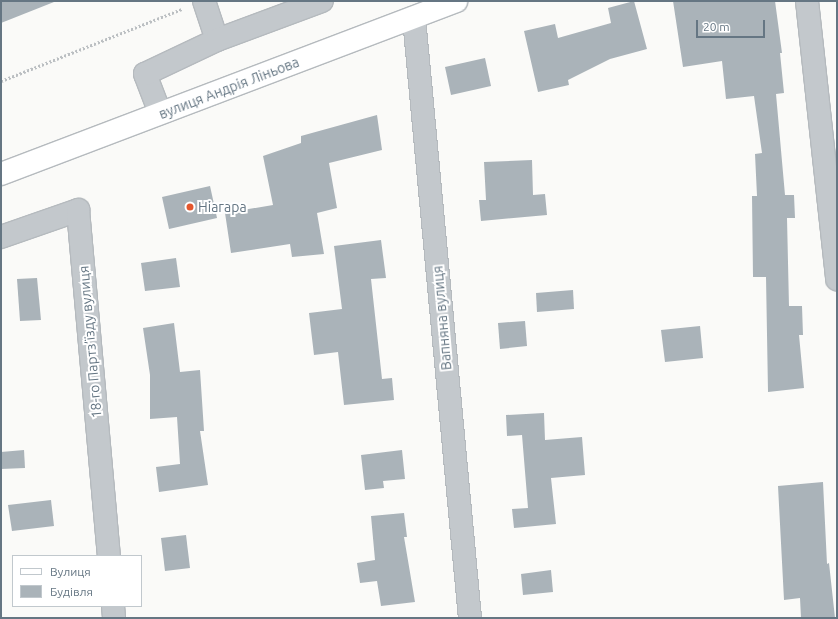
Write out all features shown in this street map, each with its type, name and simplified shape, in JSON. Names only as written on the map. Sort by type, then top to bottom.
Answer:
[{"type":"main road","name":"вулиця Андрія Ліньова","points":[[1,174],[456,1]]},
{"type":"street","points":[[160,113],[145,74],[217,40],[322,1]]},
{"type":"street","points":[[807,1],[837,279]]},
{"type":"street","points":[[195,4],[217,40]]},
{"type":"street","name":"Вапняна вулиця","points":[[414,18],[470,618]]},
{"type":"street","name":"18-го Партз’їзду вулиця","points":[[1,238],[78,210],[109,555]]},
{"type":"street","points":[[113,607],[114,618]]},
{"type":"path","points":[[1,81],[195,4]]},
{"type":"building","points":[[1,1],[54,1],[54,2],[1,23]]},
{"type":"building","points":[[634,1],[647,49],[610,59],[568,80],[569,85],[538,92],[524,31],[555,24],[558,38],[611,23],[608,8]]},
{"type":"building","points":[[673,1],[775,1],[782,53],[780,53],[784,93],[776,94],[785,195],[794,195],[795,218],[787,218],[789,306],[802,306],[803,335],[799,335],[804,388],[768,392],[766,277],[753,277],[752,196],[757,196],[755,154],[762,153],[754,96],[726,99],[722,61],[683,67]]},
{"type":"building","points":[[485,58],[491,86],[451,95],[445,67]]},
{"type":"building","points":[[377,115],[382,150],[329,163],[337,208],[317,213],[324,254],[292,257],[290,244],[231,253],[225,213],[273,205],[263,156],[301,143],[301,136]]},
{"type":"building","points":[[532,160],[533,195],[545,194],[547,215],[481,221],[479,200],[486,200],[484,162]]},
{"type":"building","name":"Ніагара","points":[[210,186],[217,218],[169,229],[162,197]]},
{"type":"building","points":[[381,240],[386,278],[371,279],[382,379],[392,378],[394,400],[344,405],[338,352],[314,355],[309,313],[342,309],[334,246]]},
{"type":"building","points":[[176,258],[180,287],[145,291],[141,263]]},
{"type":"building","points":[[37,278],[41,320],[20,321],[17,279]]},
{"type":"building","points":[[573,290],[574,309],[537,312],[536,293]]},
{"type":"building","points":[[525,321],[527,346],[500,349],[498,323]]},
{"type":"building","points":[[174,323],[180,372],[200,370],[204,431],[200,431],[208,485],[159,492],[156,467],[180,464],[177,417],[150,419],[150,375],[143,328]]},
{"type":"building","points":[[700,326],[703,358],[665,362],[661,330]]},
{"type":"building","points":[[544,413],[545,440],[582,437],[585,475],[551,478],[556,524],[514,528],[512,509],[528,508],[522,435],[507,436],[506,415]]},
{"type":"building","points":[[24,450],[25,468],[1,469],[1,452]]},
{"type":"building","points":[[402,450],[405,479],[383,481],[384,488],[365,490],[361,455]]},
{"type":"building","points":[[823,482],[827,564],[829,563],[835,618],[801,618],[800,598],[784,600],[778,486]]},
{"type":"building","points":[[51,500],[54,526],[12,531],[8,505]]},
{"type":"building","points":[[404,513],[407,537],[404,537],[415,602],[381,606],[377,581],[360,583],[357,563],[375,560],[371,516]]},
{"type":"building","points":[[186,535],[190,568],[165,571],[161,538]]},
{"type":"building","points":[[551,570],[553,592],[523,595],[521,574]]},
{"type":"place","name":"Ніагара","points":[[190,207]]}]
